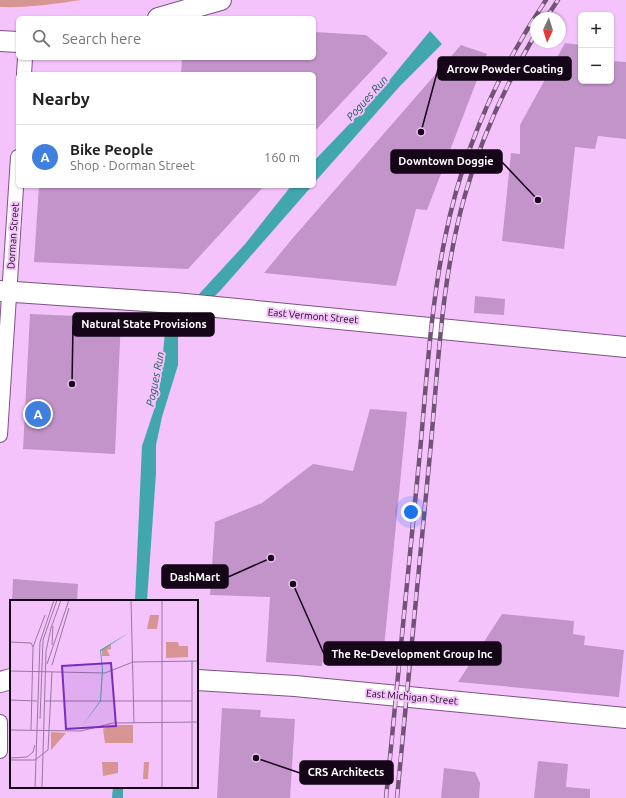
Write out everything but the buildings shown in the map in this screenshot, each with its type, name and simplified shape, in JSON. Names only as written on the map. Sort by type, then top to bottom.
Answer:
[{"type":"street","points":[[161,16],[180,5],[221,0]]},
{"type":"street","points":[[0,41],[16,42]]},
{"type":"street","points":[[24,72],[25,60]]},
{"type":"street","name":"Dorman Street","points":[[0,435],[4,292],[16,176]]},
{"type":"street","name":"East Vermont Street","points":[[4,292],[212,306],[626,346]]},
{"type":"street","points":[[0,674],[10,679]]},
{"type":"street","points":[[0,682],[10,679]]},
{"type":"street","name":"East Michigan Street","points":[[198,680],[295,686],[626,718]]},
{"type":"street","points":[[0,722],[0,751]]},
{"type":"shaded area","points":[[0,0],[81,0],[21,7],[0,7]]},
{"type":"shaded area","points":[[430,31],[442,44],[400,86],[316,181],[316,159],[378,94]]},
{"type":"shaded area","points":[[289,188],[310,188],[220,291],[178,331],[178,365],[162,417],[156,445],[156,473],[147,600],[135,600],[142,446],[155,407],[161,377],[165,331],[246,243]]},
{"type":"shaded area","points":[[113,788],[123,788],[123,798],[112,798]]},
{"type":"railway","points":[[386,798],[421,443],[428,355],[435,296],[445,238],[461,175],[484,114],[512,56],[546,0]]},
{"type":"railway","points":[[550,12],[558,0]]},
{"type":"railway","points":[[397,798],[441,329],[450,261],[471,174],[495,112],[514,72],[530,44]]},
{"type":"place","name":"Arrow Powder Coating","points":[[421,132]]},
{"type":"place","name":"Downtown Doggie","points":[[538,200]]},
{"type":"place","name":"Natural State Provisions","points":[[72,384]]},
{"type":"place","name":"Bike People","points":[[38,414]]},
{"type":"place","name":"DashMart","points":[[271,558]]},
{"type":"place","name":"The Re-Development Group Inc","points":[[293,584]]},
{"type":"place","name":"CRS Architects","points":[[256,758]]},
{"type":"water label","name":"Pogues Run","points":[[367,98]]},
{"type":"water label","name":"Pogues Run","points":[[155,379]]}]
